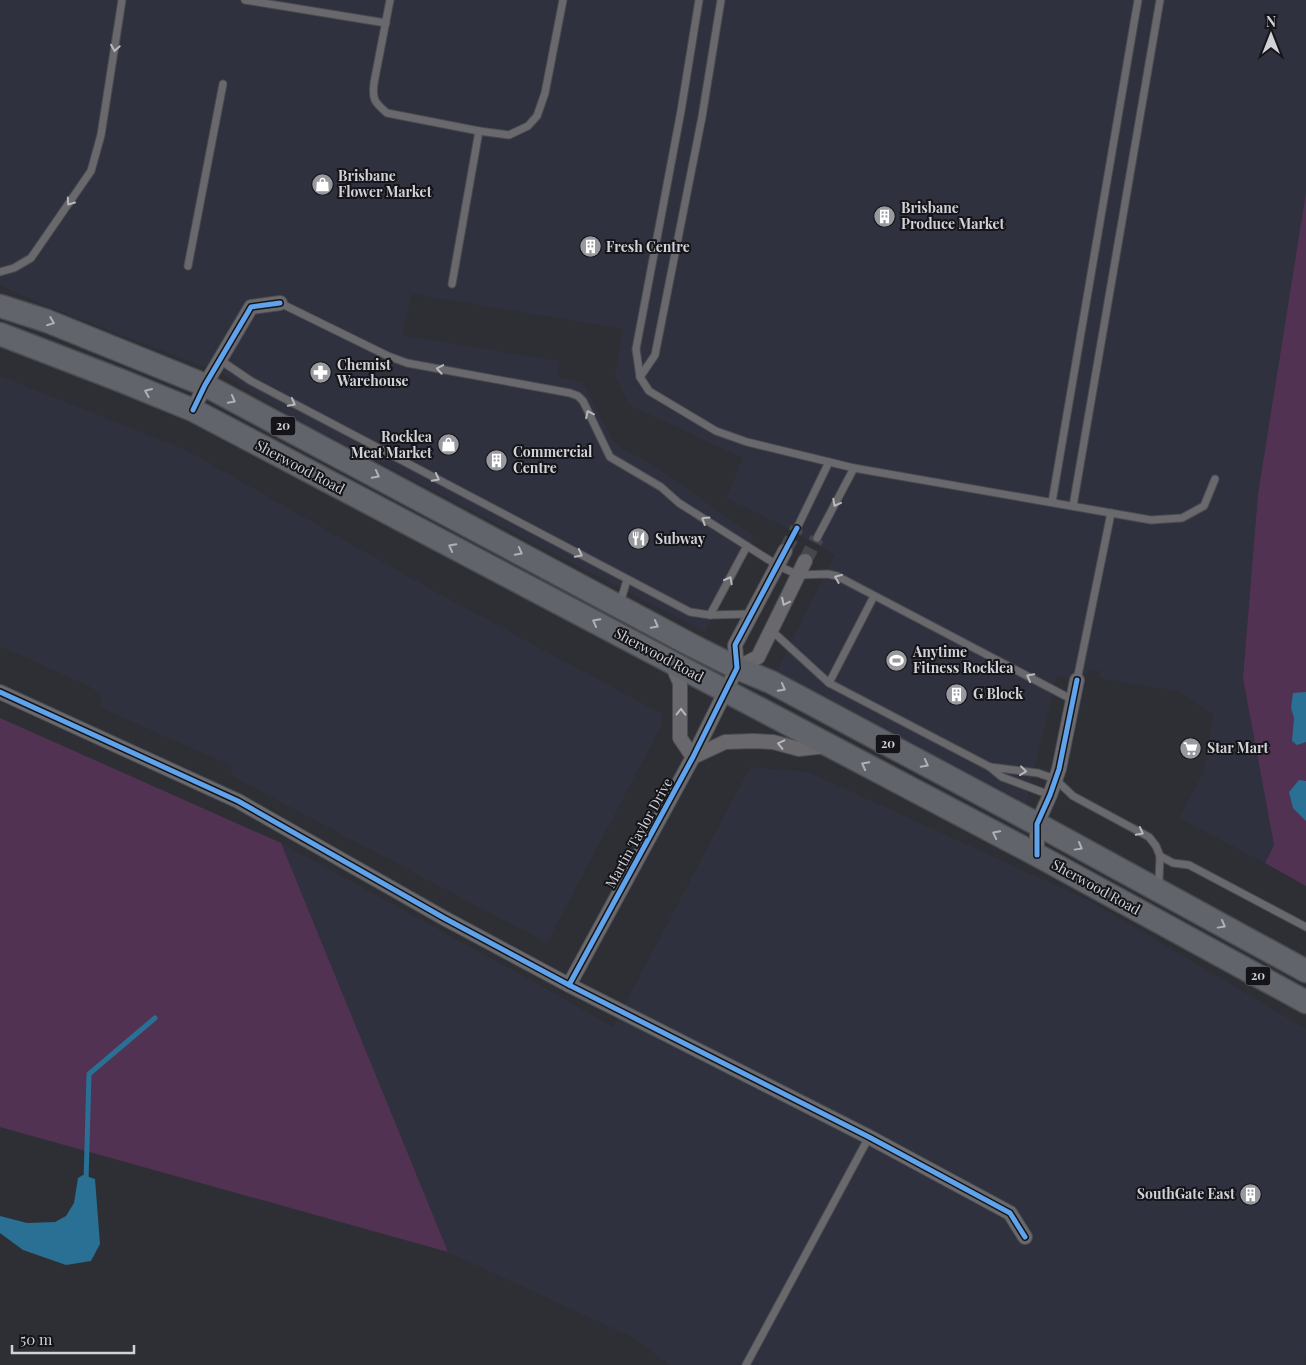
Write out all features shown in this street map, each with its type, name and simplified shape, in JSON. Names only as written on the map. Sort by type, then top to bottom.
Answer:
[{"type":"main road","name":"Sherwood Road","points":[[0,306],[47,321],[205,385],[737,668],[771,682],[1306,971]]},
{"type":"main road","name":"Sherwood Road","points":[[0,334],[193,410],[1037,855],[1306,1002]]},
{"type":"street","points":[[193,410],[205,385],[251,307],[280,303]]},
{"type":"street","points":[[784,551],[735,645],[737,668],[758,657],[804,562]]},
{"type":"street","points":[[670,662],[680,682],[680,738],[693,757],[725,742],[773,742],[800,749],[830,746]]},
{"type":"street","name":"Martin Taylor Drive","points":[[569,985],[693,757],[737,668]]},
{"type":"street","points":[[1037,855],[1037,824],[1059,769],[1077,680]]},
{"type":"street","points":[[0,692],[238,801],[444,918],[569,985],[869,1137],[1010,1213],[1025,1236]]},
{"type":"lane","points":[[0,272],[14,268],[31,258],[91,171],[101,135],[122,0]]},
{"type":"lane","points":[[245,0],[386,23]]},
{"type":"lane","points":[[390,0],[372,96],[378,105],[386,113],[509,135],[528,126],[537,116],[545,93],[563,0]]},
{"type":"lane","points":[[699,0],[682,111],[636,349],[640,377],[650,391],[716,431],[747,442],[854,468],[1151,520],[1182,518],[1204,506],[1215,479]]},
{"type":"lane","points":[[640,377],[655,355],[702,117],[721,0]]},
{"type":"lane","points":[[1052,502],[1138,0]]},
{"type":"lane","points":[[1074,506],[1160,0]]},
{"type":"lane","points":[[188,266],[223,84]]},
{"type":"lane","points":[[452,284],[480,131]]},
{"type":"lane","points":[[280,303],[388,356],[407,363],[578,396],[583,401],[610,457],[661,487],[679,503],[777,565],[798,575],[828,574],[837,576],[1073,700]]},
{"type":"lane","points":[[220,360],[251,381],[690,612],[710,615],[751,614]]},
{"type":"lane","points":[[797,528],[829,462]]},
{"type":"lane","points":[[817,538],[854,468]]},
{"type":"lane","points":[[1077,680],[1111,513]]},
{"type":"lane","points":[[710,615],[747,546]]},
{"type":"lane","points":[[619,606],[627,580]]},
{"type":"lane","points":[[829,682],[874,596]]},
{"type":"lane","points":[[771,630],[829,682],[990,767],[1002,777],[1050,795]]},
{"type":"lane","points":[[990,767],[1038,773],[1055,779],[1073,796],[1149,837],[1156,846],[1160,856],[1159,880],[1163,893]]},
{"type":"lane","points":[[1160,856],[1173,863],[1189,865],[1306,927]]},
{"type":"lane","points":[[746,1365],[869,1137]]},
{"type":"shaded area","points":[[0,0],[1306,0],[1306,192],[1258,494],[1243,678],[1274,845],[1265,863],[1179,818],[1204,771],[1214,715],[1177,691],[1099,678],[1100,671],[1093,670],[1077,680],[1057,676],[1026,803],[777,671],[835,555],[778,523],[726,498],[743,458],[629,405],[615,375],[623,329],[412,294],[402,335],[559,361],[558,377],[583,383],[615,444],[654,466],[754,536],[705,632],[290,416],[223,374],[44,305],[0,285]]},
{"type":"shaded area","points":[[1306,192],[1306,886],[1265,863],[1274,845],[1243,678],[1258,494]]},
{"type":"shaded area","points":[[0,376],[186,450],[423,585],[662,714],[661,726],[547,943],[232,776],[230,765],[99,707],[102,696],[89,686],[0,646]]},
{"type":"shaded area","points":[[0,718],[281,843],[448,1252],[0,1127]]},
{"type":"shaded area","points":[[750,767],[808,772],[1090,901],[1306,1029],[1306,1352],[1304,1365],[670,1365],[634,1338],[448,1252],[281,843],[613,1027]]},
{"type":"water","points":[[1306,692],[1306,742],[1297,745],[1292,741],[1294,718],[1291,708],[1293,693]]},
{"type":"water","points":[[1299,780],[1306,781],[1306,821],[1293,808],[1289,792]]},
{"type":"water","points":[[83,1175],[95,1179],[100,1244],[91,1261],[66,1265],[23,1250],[0,1233],[0,1216],[27,1223],[55,1222],[66,1216],[74,1203],[78,1178]]},
{"type":"waterway","points":[[86,1182],[89,1074],[155,1018]]},
{"type":"tunnel","points":[[785,551],[797,528]]},
{"type":"tunnel","points":[[805,561],[817,538]]},
{"type":"cycle path","points":[[193,410],[205,385],[251,307],[280,303]]},
{"type":"cycle path","points":[[569,985],[693,757],[737,668],[735,645],[797,528]]},
{"type":"cycle path","points":[[1037,855],[1037,824],[1059,769],[1077,680]]},
{"type":"cycle path","points":[[0,692],[238,801],[444,918],[569,985],[869,1137],[1010,1213],[1025,1237]]},
{"type":"place","name":"Brisbane Flower Market","points":[[322,184]]},
{"type":"place","name":"Brisbane Produce Market","points":[[885,216]]},
{"type":"place","name":"Fresh Centre","points":[[590,247]]},
{"type":"place","name":"Chemist Warehouse","points":[[321,373]]},
{"type":"place","name":"Rocklea Meat Market","points":[[448,445]]},
{"type":"place","name":"Commercial Centre","points":[[497,460]]},
{"type":"place","name":"Subway","points":[[639,539]]},
{"type":"place","name":"Anytime Fitness Rocklea","points":[[897,660]]},
{"type":"place","name":"G Block","points":[[957,694]]},
{"type":"place","name":"Star Mart","points":[[1191,748]]},
{"type":"place","name":"SouthGate East","points":[[1251,1194]]}]
